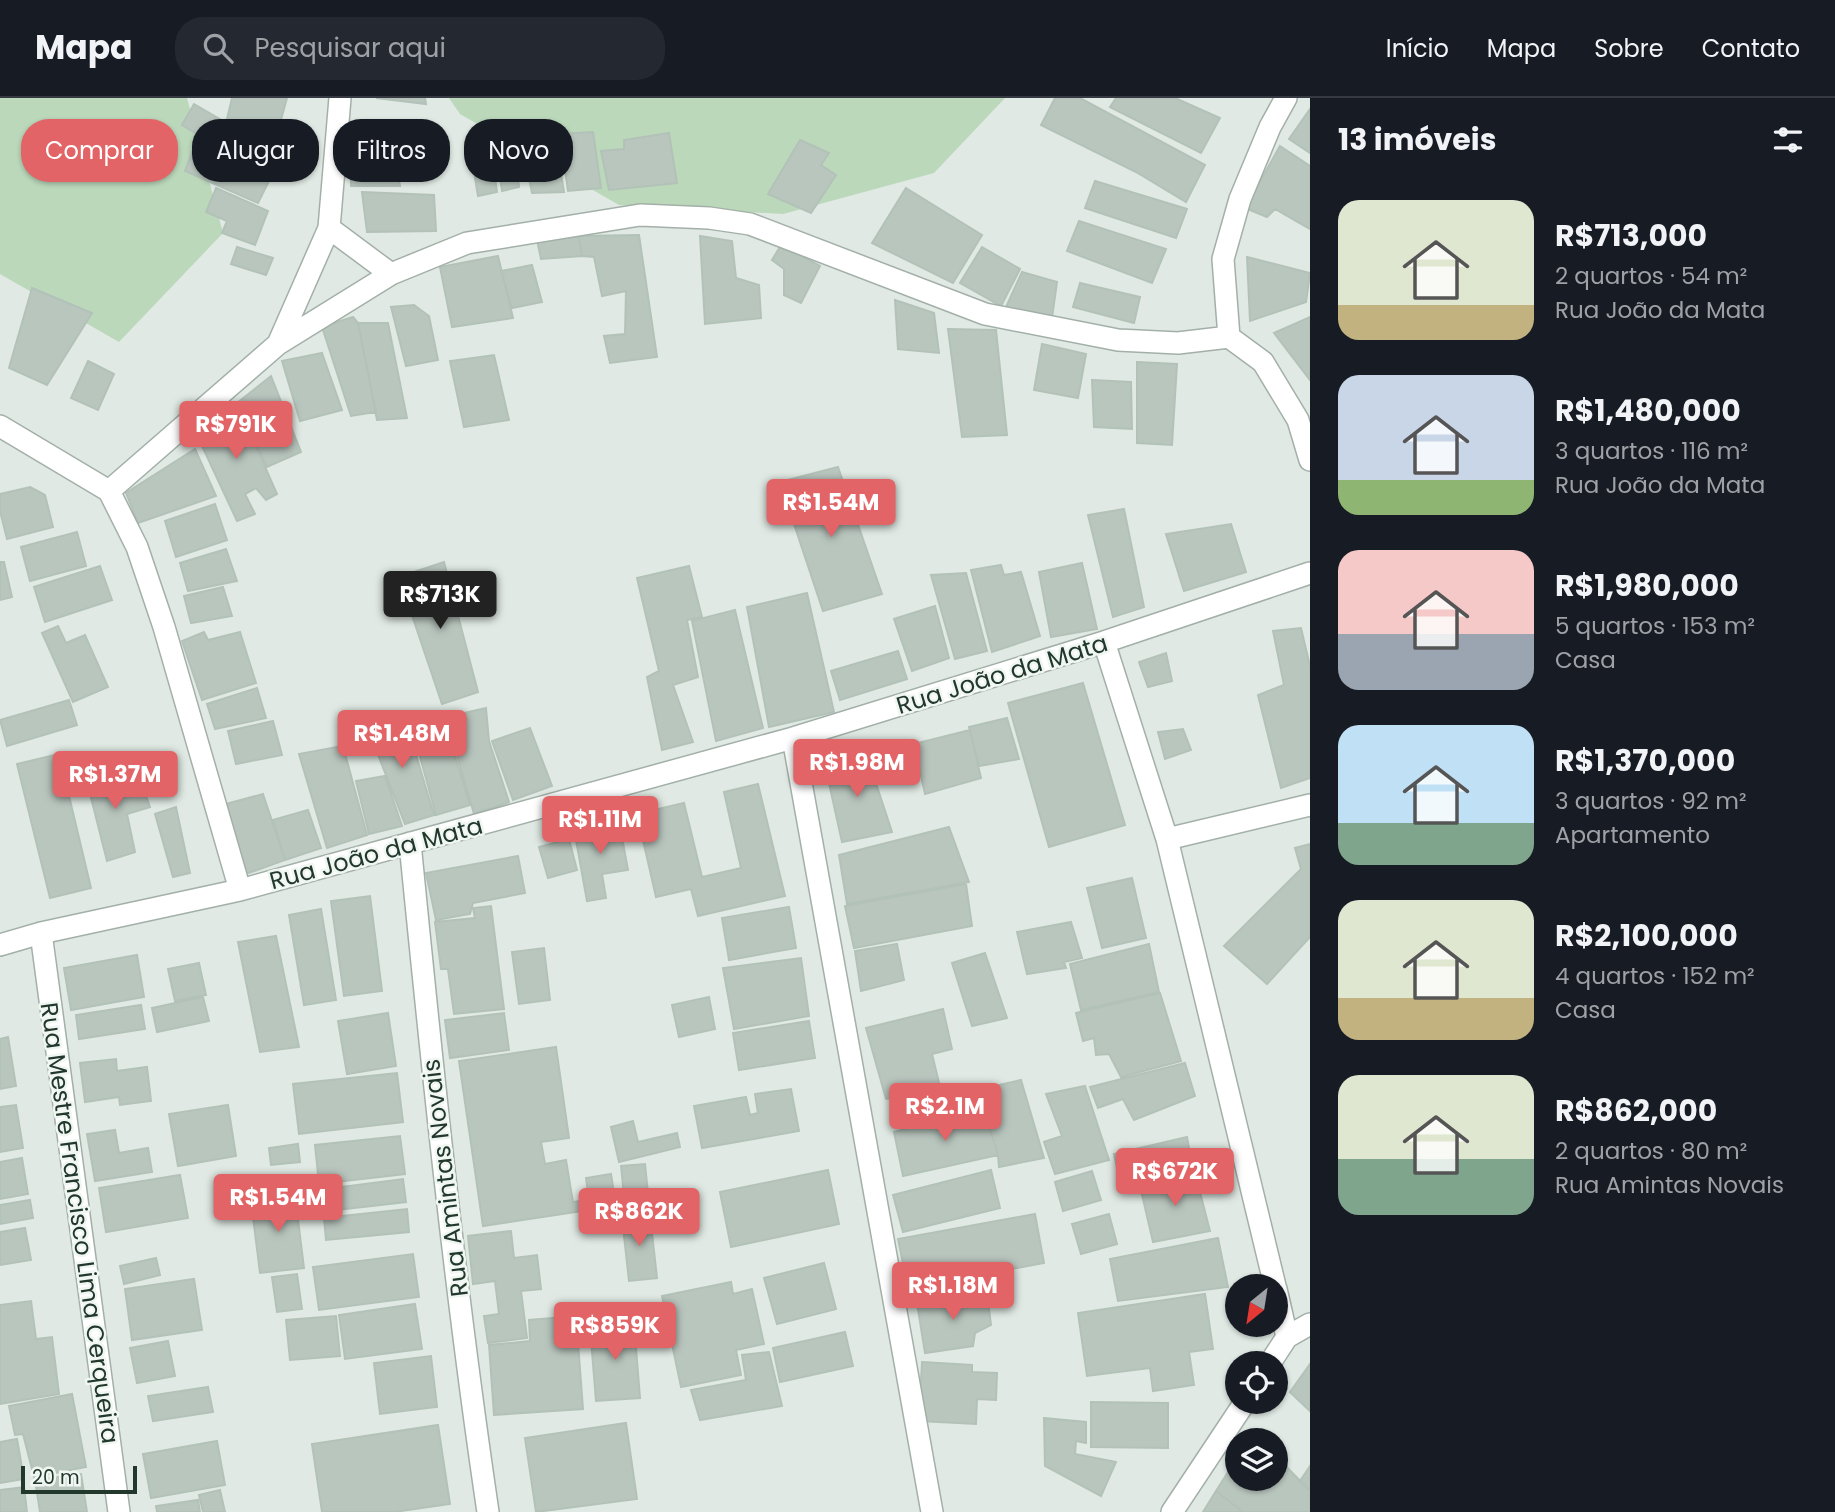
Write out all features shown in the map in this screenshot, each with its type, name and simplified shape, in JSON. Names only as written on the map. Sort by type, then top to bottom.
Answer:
[{"type":"street","points":[[278,344],[329,228],[340,98]]},
{"type":"street","points":[[1230,337],[1223,259],[1240,199],[1270,127],[1286,98]]},
{"type":"street","points":[[108,491],[278,344],[391,274],[467,243],[640,215],[709,218],[750,224],[985,314],[1118,340],[1178,343],[1230,337],[1263,362],[1298,420],[1310,460]]},
{"type":"street","points":[[329,228],[391,274]]},
{"type":"street","points":[[0,426],[108,491],[136,547],[164,627],[240,890]]},
{"type":"street","name":"Rua João da Mata","points":[[0,945],[41,933],[240,890],[793,738],[1104,642],[1310,573]]},
{"type":"street","points":[[1104,642],[1167,839],[1272,1274]]},
{"type":"street","points":[[793,738],[932,1512]]},
{"type":"street","points":[[1167,839],[1310,805]]},
{"type":"street","name":"Rua Amintas Novais","points":[[410,843],[431,1062],[469,1380],[488,1512]]},
{"type":"street","name":"Rua Mestre Francisco Lima Cerqueira","points":[[41,933],[119,1512]]},
{"type":"street","points":[[1288,1336],[1310,1324]]},
{"type":"street","points":[[1278,1351],[1287,1337]]},
{"type":"street","points":[[1172,1512],[1237,1414]]},
{"type":"green space","points":[[0,98],[187,98],[193,119],[192,182],[209,182],[223,233],[119,342],[0,274]]},
{"type":"green space","points":[[449,98],[1005,98],[934,173],[783,214],[619,205],[573,179],[573,119],[469,119],[460,114]]},
{"type":"building","points":[[232,98],[287,98],[281,119],[227,119]]},
{"type":"building","points":[[376,98],[425,98],[426,104]]},
{"type":"building","points":[[1055,98],[1080,98],[1205,165],[1186,202],[1136,172],[1041,125]]},
{"type":"building","points":[[1116,98],[1175,98],[1220,118],[1201,153],[1110,107]]},
{"type":"building","points":[[194,104],[220,119],[192,119],[192,131],[182,125]]},
{"type":"building","points":[[1310,109],[1310,153],[1289,139]]},
{"type":"building","points":[[593,132],[601,188],[568,191],[567,182],[573,182],[573,133]]},
{"type":"building","points":[[669,133],[677,183],[609,190],[601,151],[624,149],[624,140]]},
{"type":"building","points":[[800,140],[829,153],[821,165],[836,175],[811,213],[768,194]]},
{"type":"building","points":[[1280,146],[1310,166],[1310,229],[1275,209],[1267,217],[1245,208]]},
{"type":"building","points":[[192,152],[192,174],[185,171]]},
{"type":"building","points":[[1095,181],[1187,209],[1176,238],[1085,208]]},
{"type":"building","points":[[210,182],[268,182],[258,203]]},
{"type":"building","points":[[351,182],[399,182],[400,186],[351,186]]},
{"type":"building","points":[[476,182],[496,182],[497,192],[478,196]]},
{"type":"building","points":[[501,182],[519,182],[519,187],[502,191]]},
{"type":"building","points":[[530,182],[562,182],[564,192],[532,193]]},
{"type":"building","points":[[216,188],[268,211],[255,245],[222,233],[227,221],[206,212]]},
{"type":"building","points":[[906,188],[982,235],[953,283],[872,243]]},
{"type":"building","points":[[362,192],[434,195],[436,231],[367,232]]},
{"type":"building","points":[[1079,221],[1166,249],[1152,283],[1067,251]]},
{"type":"building","points":[[639,235],[657,357],[610,363],[604,336],[625,334],[626,291],[602,296],[594,257],[582,256],[579,236]]},
{"type":"building","points":[[579,236],[582,256],[541,259],[537,240]]},
{"type":"building","points":[[700,236],[732,241],[736,278],[759,285],[761,318],[705,324]]},
{"type":"building","points":[[781,245],[820,266],[801,303],[784,295],[784,269],[772,260]]},
{"type":"building","points":[[237,247],[273,258],[266,275],[231,264]]},
{"type":"building","points":[[982,247],[1020,269],[1001,306],[960,283]]},
{"type":"building","points":[[498,256],[513,318],[452,327],[440,267]]},
{"type":"building","points":[[1247,257],[1310,273],[1306,302],[1250,321]]},
{"type":"building","points":[[532,265],[542,302],[512,308],[501,271]]},
{"type":"building","points":[[1022,272],[1057,282],[1052,318],[1006,307]]},
{"type":"building","points":[[1080,283],[1140,297],[1134,323],[1073,307]]},
{"type":"building","points":[[32,288],[92,313],[47,385],[9,368]]},
{"type":"building","points":[[895,300],[934,313],[939,353],[898,349]]},
{"type":"building","points":[[414,305],[429,316],[438,360],[406,366],[391,307]]},
{"type":"building","points":[[353,317],[358,323],[376,412],[351,416],[322,327]]},
{"type":"building","points":[[1310,317],[1310,380],[1274,333]]},
{"type":"building","points":[[358,323],[388,323],[407,418],[377,420]]},
{"type":"building","points":[[948,329],[996,330],[1007,435],[962,437]]},
{"type":"building","points":[[1042,344],[1086,354],[1078,398],[1034,390]]},
{"type":"building","points":[[322,353],[342,410],[300,421],[282,361]]},
{"type":"building","points":[[494,355],[509,420],[464,427],[450,361]]},
{"type":"building","points":[[88,361],[114,374],[98,410],[71,398]]},
{"type":"building","points":[[1137,362],[1177,364],[1172,445],[1137,443]]},
{"type":"building","points":[[271,376],[301,452],[267,467],[237,403]]},
{"type":"building","points":[[1092,380],[1131,382],[1132,429],[1094,427]]},
{"type":"building","points":[[237,403],[277,494],[266,500],[256,488],[245,494],[255,514],[237,521],[196,433]]},
{"type":"building","points":[[195,449],[216,496],[138,523],[126,493]]},
{"type":"building","points":[[838,467],[882,594],[823,611],[780,482]]},
{"type":"building","points":[[30,487],[45,495],[53,527],[7,539],[0,511],[0,494]]},
{"type":"building","points":[[215,504],[227,540],[176,557],[165,521]]},
{"type":"building","points":[[1124,509],[1144,607],[1113,617],[1088,515]]},
{"type":"building","points":[[1231,524],[1246,572],[1184,591],[1166,534]]},
{"type":"building","points":[[77,532],[86,566],[30,581],[21,547]]},
{"type":"building","points":[[226,549],[237,581],[188,591],[180,563]]},
{"type":"building","points":[[0,562],[4,562],[12,597],[0,600]]},
{"type":"building","points":[[444,562],[478,692],[442,704],[399,577]]},
{"type":"building","points":[[1082,563],[1097,629],[1051,637],[1039,572]]},
{"type":"building","points":[[1001,565],[1004,575],[1021,572],[1040,636],[992,652],[971,570]]},
{"type":"building","points":[[100,566],[112,600],[45,622],[34,587]]},
{"type":"building","points":[[689,566],[702,617],[687,620],[698,677],[673,685],[693,742],[662,750],[647,677],[659,671],[637,578]]},
{"type":"building","points":[[966,573],[987,651],[955,659],[931,575]]},
{"type":"building","points":[[223,587],[232,616],[191,623],[184,596]]},
{"type":"building","points":[[807,593],[834,712],[769,727],[747,607]]},
{"type":"building","points":[[935,606],[949,658],[912,671],[894,619]]},
{"type":"building","points":[[735,610],[763,728],[716,741],[692,621]]},
{"type":"building","points":[[58,626],[66,643],[85,635],[108,687],[73,702],[42,633]]},
{"type":"building","points":[[1301,628],[1310,666],[1310,778],[1281,788],[1258,695],[1284,685],[1273,631]]},
{"type":"building","points":[[204,632],[208,640],[240,632],[256,683],[202,700],[182,641]]},
{"type":"building","points":[[898,651],[907,679],[840,700],[831,671]]},
{"type":"building","points":[[1166,653],[1172,681],[1148,687],[1139,662]]},
{"type":"building","points":[[1083,683],[1125,825],[1049,847],[1008,703]]},
{"type":"building","points":[[257,688],[266,718],[215,729],[207,704]]},
{"type":"building","points":[[69,700],[77,725],[7,746],[0,720]]},
{"type":"building","points":[[486,708],[489,741],[509,802],[474,814],[454,745],[442,718]]},
{"type":"building","points":[[405,718],[434,815],[405,824],[368,729]]},
{"type":"building","points":[[1007,718],[1019,759],[979,766],[969,727]]},
{"type":"building","points":[[273,721],[282,755],[236,764],[228,731]]},
{"type":"building","points":[[530,728],[552,786],[513,800],[492,741]]},
{"type":"building","points":[[1183,729],[1191,750],[1165,759],[1158,732]]},
{"type":"building","points":[[970,730],[981,778],[925,794],[914,744]]},
{"type":"building","points":[[343,746],[367,835],[327,848],[299,754]]},
{"type":"building","points":[[452,747],[470,805],[436,815],[419,753]]},
{"type":"building","points":[[866,753],[892,832],[842,842],[825,765]]},
{"type":"building","points":[[59,754],[91,888],[50,898],[17,764]]},
{"type":"building","points":[[105,767],[113,791],[141,781],[150,807],[127,814],[135,852],[107,861],[84,770]]},
{"type":"building","points":[[385,776],[402,826],[369,834],[356,781]]},
{"type":"building","points":[[758,784],[785,896],[698,916],[691,889],[656,897],[637,814],[684,803],[702,877],[741,868],[724,792]]},
{"type":"building","points":[[263,794],[285,860],[246,874],[226,804]]},
{"type":"building","points":[[176,807],[190,873],[173,877],[155,814]]},
{"type":"building","points":[[308,810],[321,848],[285,860],[273,820]]},
{"type":"building","points":[[619,821],[628,870],[602,874],[606,898],[587,901],[574,829]]},
{"type":"building","points":[[949,827],[969,882],[847,904],[839,855]]},
{"type":"building","points":[[569,839],[577,870],[548,878],[539,847]]},
{"type":"building","points":[[1310,844],[1310,937],[1267,984],[1224,946],[1301,869],[1295,848]]},
{"type":"building","points":[[518,856],[525,893],[473,903],[470,914],[436,920],[426,873]]},
{"type":"building","points":[[1132,878],[1146,938],[1102,948],[1087,888]]},
{"type":"building","points":[[966,884],[972,926],[854,948],[845,906]]},
{"type":"building","points":[[370,896],[382,991],[344,996],[331,901]]},
{"type":"building","points":[[491,906],[504,1009],[454,1014],[448,969],[441,969],[435,922],[475,918],[473,908]]},
{"type":"building","points":[[789,907],[796,948],[729,960],[722,918]]},
{"type":"building","points":[[321,909],[336,1000],[304,1005],[289,915]]},
{"type":"building","points":[[1071,922],[1082,958],[1064,962],[1066,968],[1027,974],[1017,932]]},
{"type":"building","points":[[276,936],[299,1047],[260,1052],[238,942]]},
{"type":"building","points":[[897,944],[904,980],[861,991],[855,951]]},
{"type":"building","points":[[1149,944],[1159,992],[1081,1010],[1070,964]]},
{"type":"building","points":[[544,948],[550,1000],[519,1004],[512,952]]},
{"type":"building","points":[[985,953],[1007,1018],[972,1026],[952,963]]},
{"type":"building","points":[[137,955],[144,997],[71,1010],[64,968]]},
{"type":"building","points":[[801,958],[809,1016],[734,1029],[723,968]]},
{"type":"building","points":[[199,963],[206,995],[175,1001],[168,969]]},
{"type":"building","points":[[1160,993],[1181,1061],[1121,1077],[1109,1054],[1096,1055],[1094,1038],[1083,1041],[1076,1013]]},
{"type":"building","points":[[203,997],[209,1021],[157,1032],[152,1008]]},
{"type":"building","points":[[709,997],[715,1029],[679,1037],[672,1005]]},
{"type":"building","points":[[141,1005],[145,1029],[79,1039],[76,1015]]},
{"type":"building","points":[[943,1009],[952,1049],[932,1054],[941,1091],[886,1099],[866,1028]]},
{"type":"building","points":[[388,1013],[396,1066],[347,1074],[338,1021]]},
{"type":"building","points":[[504,1013],[509,1050],[450,1058],[445,1020]]},
{"type":"building","points":[[809,1021],[815,1058],[739,1070],[733,1033]]},
{"type":"building","points":[[8,1037],[16,1086],[0,1089],[0,1039]]},
{"type":"building","points":[[556,1047],[569,1138],[541,1142],[545,1164],[566,1160],[573,1202],[589,1200],[586,1178],[611,1174],[616,1206],[483,1226],[459,1061]]},
{"type":"building","points":[[116,1059],[117,1071],[147,1067],[151,1101],[120,1105],[119,1097],[85,1102],[80,1063]]},
{"type":"building","points":[[1185,1063],[1195,1096],[1134,1120],[1123,1099],[1098,1108],[1090,1087]]},
{"type":"building","points":[[397,1073],[403,1122],[299,1134],[293,1084]]},
{"type":"building","points":[[1021,1080],[1044,1158],[999,1167],[998,1155],[983,1108],[981,1089]]},
{"type":"building","points":[[1085,1086],[1109,1160],[1055,1174],[1044,1142],[1062,1136],[1046,1094]]},
{"type":"building","points":[[791,1089],[799,1131],[702,1148],[694,1106],[746,1097],[750,1115],[758,1113],[755,1094]]},
{"type":"building","points":[[16,1105],[23,1148],[0,1152],[0,1107]]},
{"type":"building","points":[[228,1105],[236,1156],[178,1166],[169,1114]]},
{"type":"building","points":[[983,1108],[998,1155],[903,1176],[894,1132]]},
{"type":"building","points":[[633,1121],[638,1142],[677,1133],[680,1147],[619,1162],[611,1127]]},
{"type":"building","points":[[115,1130],[119,1153],[148,1148],[152,1172],[95,1181],[87,1134]]},
{"type":"building","points":[[400,1136],[405,1174],[319,1184],[315,1145]]},
{"type":"building","points":[[1187,1137],[1193,1169],[1121,1186],[1114,1154]]},
{"type":"building","points":[[298,1144],[300,1162],[271,1165],[269,1148]]},
{"type":"building","points":[[22,1158],[28,1194],[0,1199],[0,1162]]},
{"type":"building","points":[[645,1164],[649,1203],[625,1205],[621,1166]]},
{"type":"building","points":[[828,1170],[839,1224],[731,1247],[720,1192]]},
{"type":"building","points":[[991,1170],[1000,1208],[903,1232],[893,1195]]},
{"type":"building","points":[[1092,1171],[1101,1200],[1063,1211],[1055,1182]]},
{"type":"building","points":[[1195,1173],[1210,1231],[1153,1242],[1140,1186]]},
{"type":"building","points":[[180,1175],[188,1218],[106,1232],[99,1188]]},
{"type":"building","points":[[403,1179],[406,1202],[320,1212],[317,1190]]},
{"type":"building","points":[[295,1195],[304,1268],[260,1273],[251,1201]]},
{"type":"building","points":[[30,1200],[33,1218],[0,1224],[0,1205]]},
{"type":"building","points":[[407,1209],[409,1232],[326,1240],[324,1218]]},
{"type":"building","points":[[1035,1214],[1044,1263],[908,1288],[898,1239]]},
{"type":"building","points":[[1109,1214],[1117,1244],[1081,1254],[1072,1224]]},
{"type":"building","points":[[650,1215],[657,1278],[629,1281],[622,1218]]},
{"type":"building","points":[[25,1228],[31,1260],[0,1265],[0,1232]]},
{"type":"building","points":[[511,1231],[514,1258],[537,1255],[541,1289],[521,1291],[527,1338],[488,1343],[484,1316],[499,1314],[495,1281],[473,1284],[468,1236]]},
{"type":"building","points":[[1218,1238],[1225,1274],[1225,1287],[1118,1301],[1110,1259]]},
{"type":"building","points":[[413,1254],[419,1297],[319,1310],[313,1267]]},
{"type":"building","points":[[156,1258],[160,1275],[124,1284],[120,1266]]},
{"type":"building","points":[[824,1263],[836,1309],[777,1324],[764,1278]]},
{"type":"building","points":[[297,1274],[302,1309],[277,1312],[272,1277]]},
{"type":"building","points":[[194,1279],[202,1330],[132,1340],[125,1289]]},
{"type":"building","points":[[731,1282],[733,1294],[752,1289],[764,1344],[736,1350],[741,1375],[681,1387],[662,1296]]},
{"type":"building","points":[[987,1293],[991,1325],[975,1333],[973,1346],[925,1353],[917,1303]]},
{"type":"building","points":[[1205,1294],[1213,1349],[1189,1352],[1194,1385],[1153,1391],[1150,1368],[1087,1376],[1078,1313]]},
{"type":"building","points":[[31,1301],[36,1339],[52,1337],[59,1394],[0,1404],[0,1305]]},
{"type":"building","points":[[415,1304],[422,1349],[345,1359],[339,1315]]},
{"type":"building","points":[[336,1316],[340,1356],[290,1360],[286,1320]]},
{"type":"building","points":[[576,1316],[583,1409],[494,1415],[489,1345],[530,1341],[529,1320]]},
{"type":"building","points":[[634,1323],[640,1398],[596,1401],[590,1327]]},
{"type":"building","points":[[845,1332],[853,1366],[780,1382],[773,1348]]},
{"type":"building","points":[[168,1341],[175,1376],[137,1383],[130,1348]]},
{"type":"building","points":[[769,1352],[782,1406],[700,1420],[691,1390],[746,1380],[742,1355]]},
{"type":"building","points":[[431,1356],[437,1407],[380,1414],[374,1363]]},
{"type":"building","points":[[922,1362],[972,1365],[972,1372],[997,1373],[996,1400],[977,1399],[976,1424],[919,1421]]},
{"type":"building","points":[[1310,1364],[1310,1411],[1290,1392]]},
{"type":"building","points":[[208,1387],[213,1412],[153,1421],[148,1396]]},
{"type":"building","points":[[72,1394],[86,1467],[34,1477],[23,1434],[15,1435],[9,1406]]},
{"type":"building","points":[[1091,1402],[1168,1403],[1168,1448],[1091,1447]]},
{"type":"building","points":[[1044,1418],[1086,1422],[1086,1443],[1076,1441],[1075,1454],[1116,1462],[1101,1496],[1045,1466]]},
{"type":"building","points":[[626,1423],[637,1499],[536,1512],[525,1438]]},
{"type":"building","points":[[438,1425],[450,1504],[394,1512],[322,1512],[312,1444]]},
{"type":"building","points":[[17,1439],[24,1479],[0,1483],[0,1442]]},
{"type":"building","points":[[217,1441],[225,1485],[151,1498],[143,1454]]},
{"type":"building","points":[[1310,1466],[1310,1491],[1300,1481]]},
{"type":"building","points":[[1288,1468],[1310,1491],[1310,1512],[1243,1512],[1216,1491],[1225,1477],[1225,1491],[1288,1491]]},
{"type":"building","points":[[81,1474],[87,1512],[40,1512],[35,1480]]},
{"type":"building","points":[[24,1487],[27,1512],[0,1512],[0,1490]]},
{"type":"building","points":[[220,1490],[225,1512],[203,1512],[199,1495]]},
{"type":"building","points":[[1216,1491],[1243,1512],[1203,1512]]},
{"type":"building","points":[[198,1500],[200,1512],[157,1512],[156,1506]]}]
